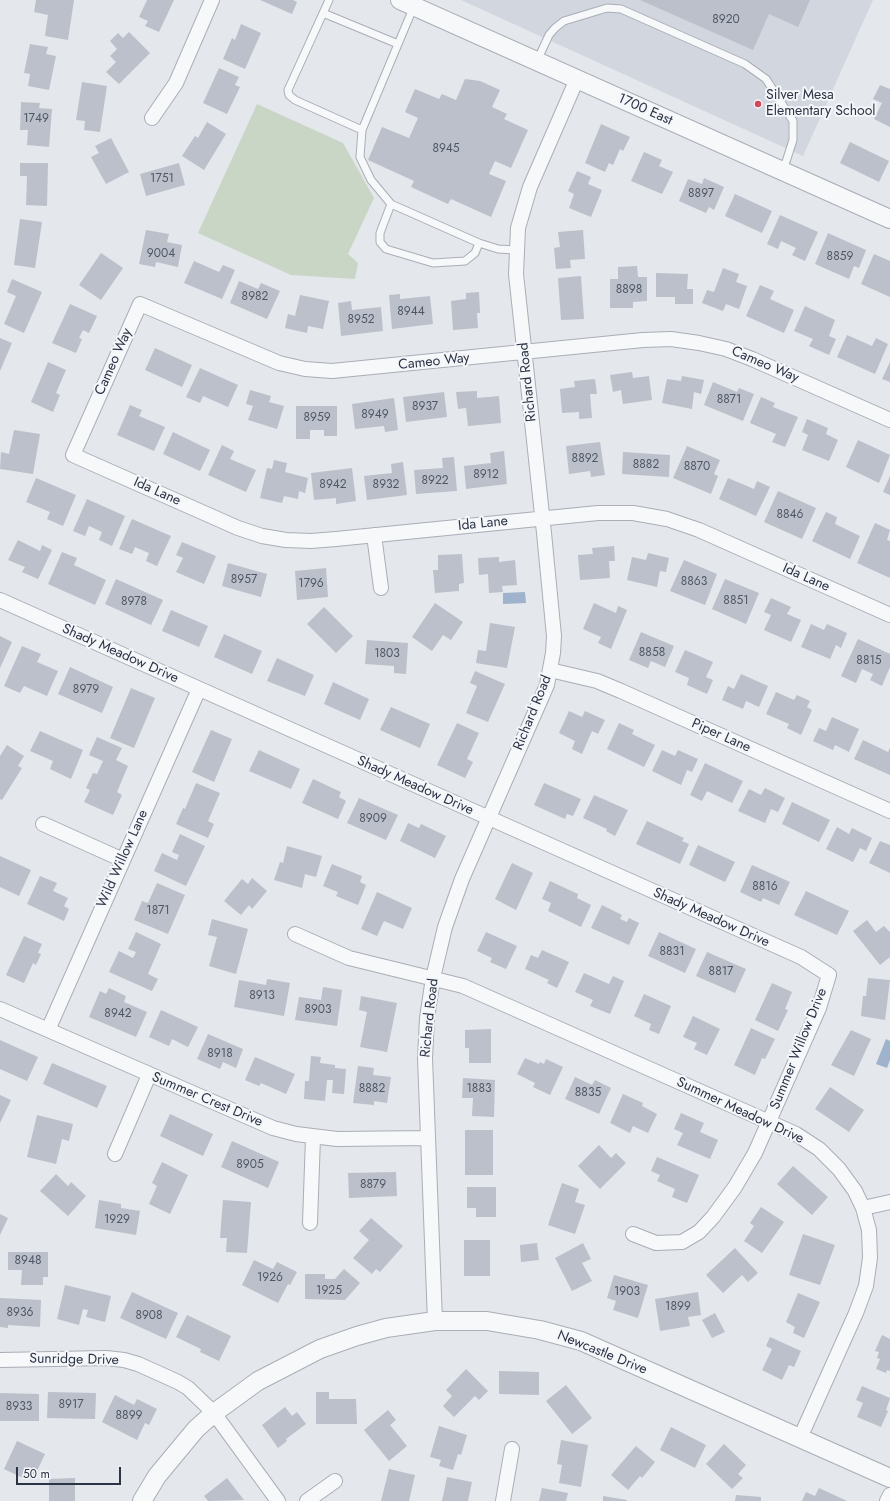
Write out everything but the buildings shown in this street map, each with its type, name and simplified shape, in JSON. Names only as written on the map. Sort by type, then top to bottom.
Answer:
[{"type":"street","points":[[152,118],[176,82],[212,0]]},
{"type":"street","name":"1700 East","points":[[407,3],[890,219]]},
{"type":"street","name":"Richard Road","points":[[434,1321],[425,1058],[433,978],[447,920],[462,879],[540,704],[547,685],[554,636],[543,519],[516,274],[518,228],[522,209],[577,79]]},
{"type":"street","name":"Cameo Way","points":[[73,455],[140,304],[279,364],[305,369],[332,371],[358,370],[643,340],[671,339],[699,342],[726,349],[752,359],[890,420]]},
{"type":"street","name":"Ida Lane","points":[[73,455],[238,528],[262,536],[286,540],[311,541],[598,513],[633,513],[667,519],[699,530],[890,615]]},
{"type":"street","points":[[374,535],[381,588]]},
{"type":"street","name":"Shady Meadow Drive","points":[[0,600],[801,958],[829,975]]},
{"type":"street","name":"Piper Lane","points":[[550,670],[597,681],[890,811]]},
{"type":"street","name":"Wild Willow Lane","points":[[48,1030],[199,689]]},
{"type":"street","points":[[43,824],[123,860]]},
{"type":"street","name":"Summer Meadow Drive","points":[[295,934],[349,958],[463,986],[796,1134],[819,1149],[839,1169],[855,1191],[863,1208],[869,1230],[870,1258],[866,1286],[800,1438]]},
{"type":"street","name":"Summer Willow Drive","points":[[633,1234],[656,1243],[682,1242],[699,1232],[735,1187],[755,1152],[769,1122],[819,1008],[829,975]]},
{"type":"street","name":"Summer Crest Drive","points":[[0,1008],[272,1128],[313,1137],[357,1140],[427,1138]]},
{"type":"street","points":[[115,1154],[149,1075]]},
{"type":"street","points":[[310,1223],[313,1137]]},
{"type":"street","points":[[863,1208],[890,1202]]},
{"type":"street","name":"Newcastle Drive","points":[[142,1501],[157,1476],[196,1429],[214,1413],[258,1380],[320,1349],[386,1328],[434,1321],[487,1321],[540,1330],[581,1341],[890,1478]]},
{"type":"street","name":"Sunridge Drive","points":[[0,1360],[106,1358],[138,1364],[156,1370],[188,1388],[214,1413],[278,1501]]},
{"type":"street","points":[[503,1501],[512,1450]]},
{"type":"street","points":[[306,1501],[335,1481]]},
{"type":"street","points":[[887,1501],[890,1495]]},
{"type":"lane","points":[[329,0],[288,90],[289,95],[295,100],[362,130]]},
{"type":"lane","points":[[407,3],[398,44],[362,130],[360,156],[371,180],[391,204],[479,243],[498,248],[516,250]]},
{"type":"lane","points":[[537,61],[549,34],[564,21],[607,8],[621,9],[738,61],[766,79],[792,121],[794,140],[783,171]]},
{"type":"lane","points":[[323,13],[398,44]]},
{"type":"lane","points":[[391,204],[380,233],[380,242],[386,249],[433,263],[465,261],[475,253],[479,243]]},
{"type":"shaded area","name":"Silver Mesa Elementary School","points":[[461,0],[873,0],[803,156]]},
{"type":"green space","points":[[257,104],[343,143],[374,198],[348,254],[358,263],[355,279],[291,275],[198,233]]},
{"type":"water","points":[[525,592],[526,603],[503,604],[503,593]]},
{"type":"water","points":[[886,1039],[890,1041],[890,1060],[887,1068],[876,1064]]},
{"type":"place","name":"Silver Mesa Elementary School","points":[[758,104]]}]
